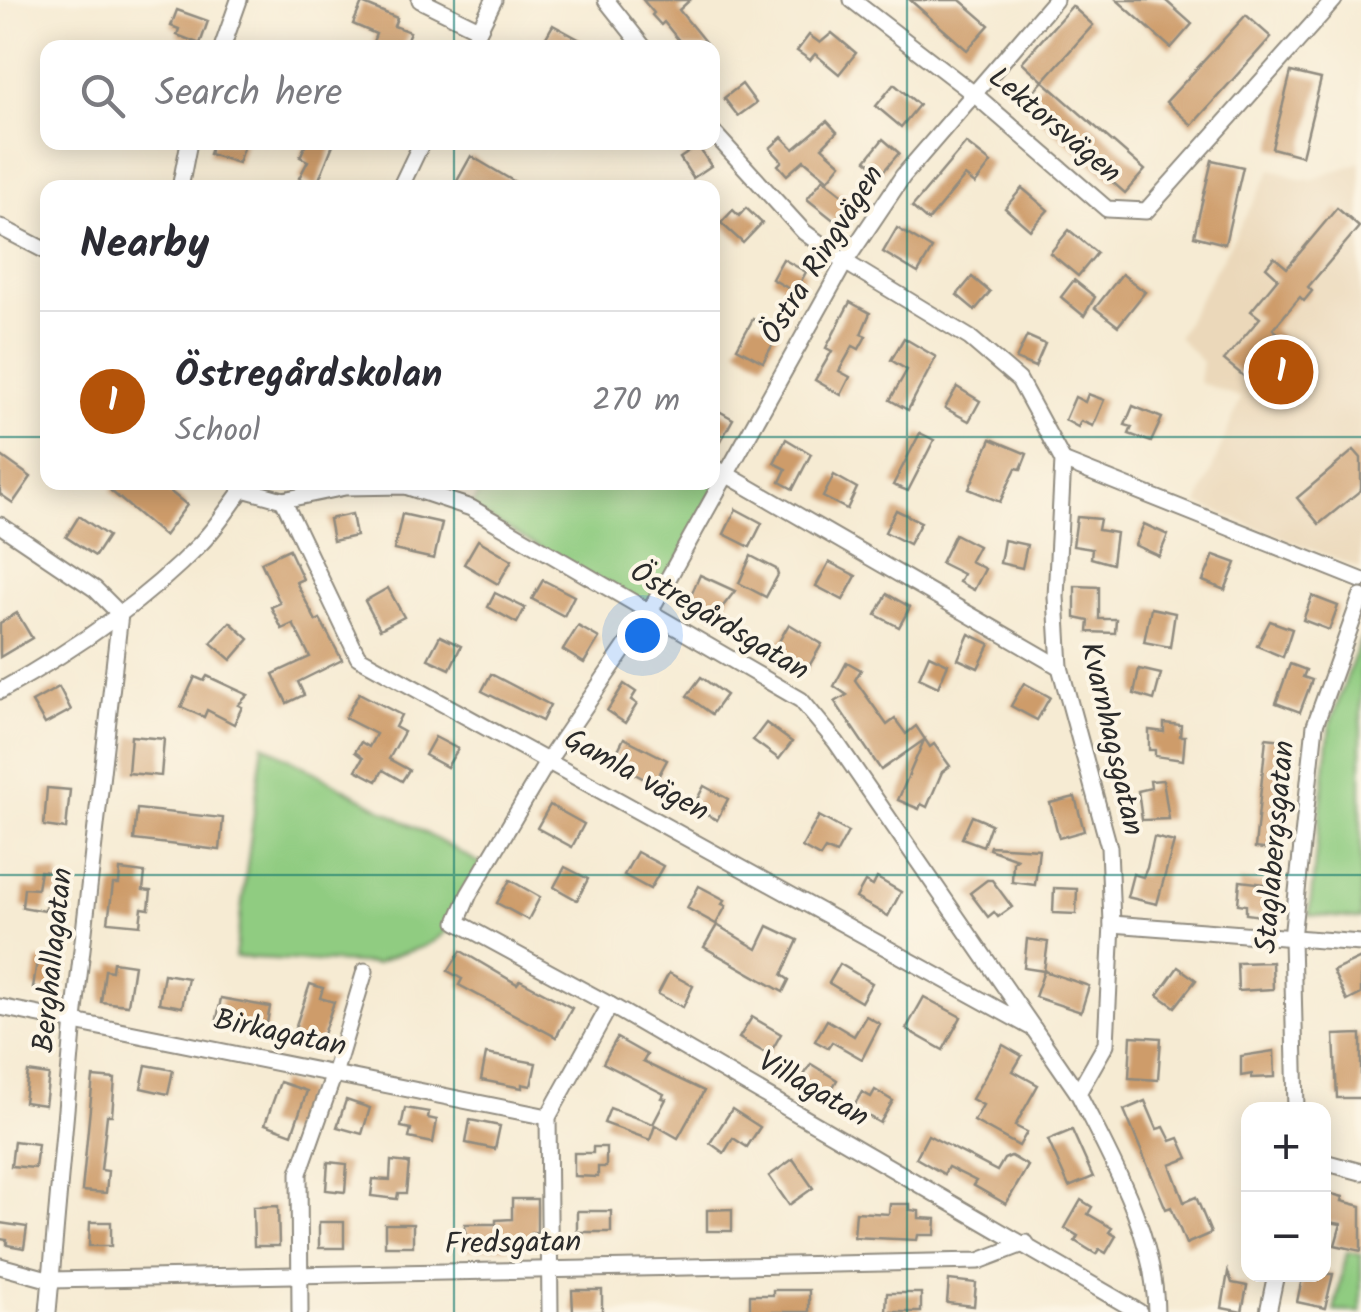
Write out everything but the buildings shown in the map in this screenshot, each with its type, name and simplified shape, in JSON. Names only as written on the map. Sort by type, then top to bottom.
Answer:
[{"type":"street","points":[[225,40],[239,0]]},
{"type":"street","points":[[420,0],[479,29]]},
{"type":"street","points":[[474,40],[494,0]]},
{"type":"street","points":[[606,0],[638,40]]},
{"type":"street","name":"Lektorsvägen","points":[[852,0],[974,94],[1107,209],[1146,211],[1334,0]]},
{"type":"street","name":"Östra Ringvägen","points":[[720,470],[845,262],[903,176],[1054,0]]},
{"type":"street","points":[[720,140],[804,232],[845,262],[970,338],[1019,380],[1063,461],[1361,580]]},
{"type":"street","points":[[182,180],[187,150]]},
{"type":"street","points":[[404,180],[418,150]]},
{"type":"street","points":[[0,227],[40,248]]},
{"type":"street","name":"Kvarnhagsgatan","points":[[1063,461],[1056,597],[1060,668],[1110,846],[1112,924],[1106,1044],[1078,1093]]},
{"type":"street","points":[[720,470],[1060,668]]},
{"type":"street","name":"Östregårdsgatan","points":[[0,692],[57,660],[161,582],[203,541],[241,490]]},
{"type":"street","name":"Östregårdsgatan","points":[[255,490],[282,500],[327,490]]},
{"type":"street","name":"Östregårdsgatan","points":[[417,490],[472,508],[801,700],[836,742],[1078,1093],[1144,1238],[1156,1284],[1156,1312]]},
{"type":"street","name":"Östra Ringvägen","points":[[457,922],[469,894],[549,759],[650,611],[710,490]]},
{"type":"street","name":"Gamla vägen","points":[[282,500],[358,656],[1037,1031]]},
{"type":"street","points":[[0,526],[95,589],[120,614]]},
{"type":"street","name":"Staglabergsgatan","points":[[1296,1102],[1292,938],[1314,725],[1361,597]]},
{"type":"street","name":"Berghallagatan","points":[[48,1312],[74,1020],[120,614]]},
{"type":"street","name":"Villagatan","points":[[457,922],[610,1005],[1139,1312]]},
{"type":"street","points":[[1112,924],[1361,943]]},
{"type":"street","points":[[300,1312],[299,1173],[366,970]]},
{"type":"street","points":[[550,1312],[548,1118],[610,1005]]},
{"type":"street","name":"Birkagatan","points":[[0,1007],[548,1118]]},
{"type":"street","points":[[1331,1164],[1361,1172]]},
{"type":"street","name":"Fredsgatan","points":[[0,1266],[51,1280],[979,1262],[1026,1244]]},
{"type":"street","points":[[1268,1312],[1274,1282]]},
{"type":"shaded area","points":[[1361,162],[1361,569],[1198,504],[1241,398],[1199,382],[1202,362],[1178,337],[1272,169],[1299,179],[1313,179]]},
{"type":"green space","points":[[481,490],[719,490],[650,611],[471,508]]},
{"type":"green space","points":[[1361,638],[1361,919],[1309,915],[1330,724]]},
{"type":"green space","points":[[263,744],[485,866],[461,913],[444,933],[422,947],[376,964],[235,957]]},
{"type":"green space","points":[[1347,1252],[1361,1255],[1361,1312],[1334,1311]]},
{"type":"place","name":"Östregårdskolan","points":[[1281,372]]}]
